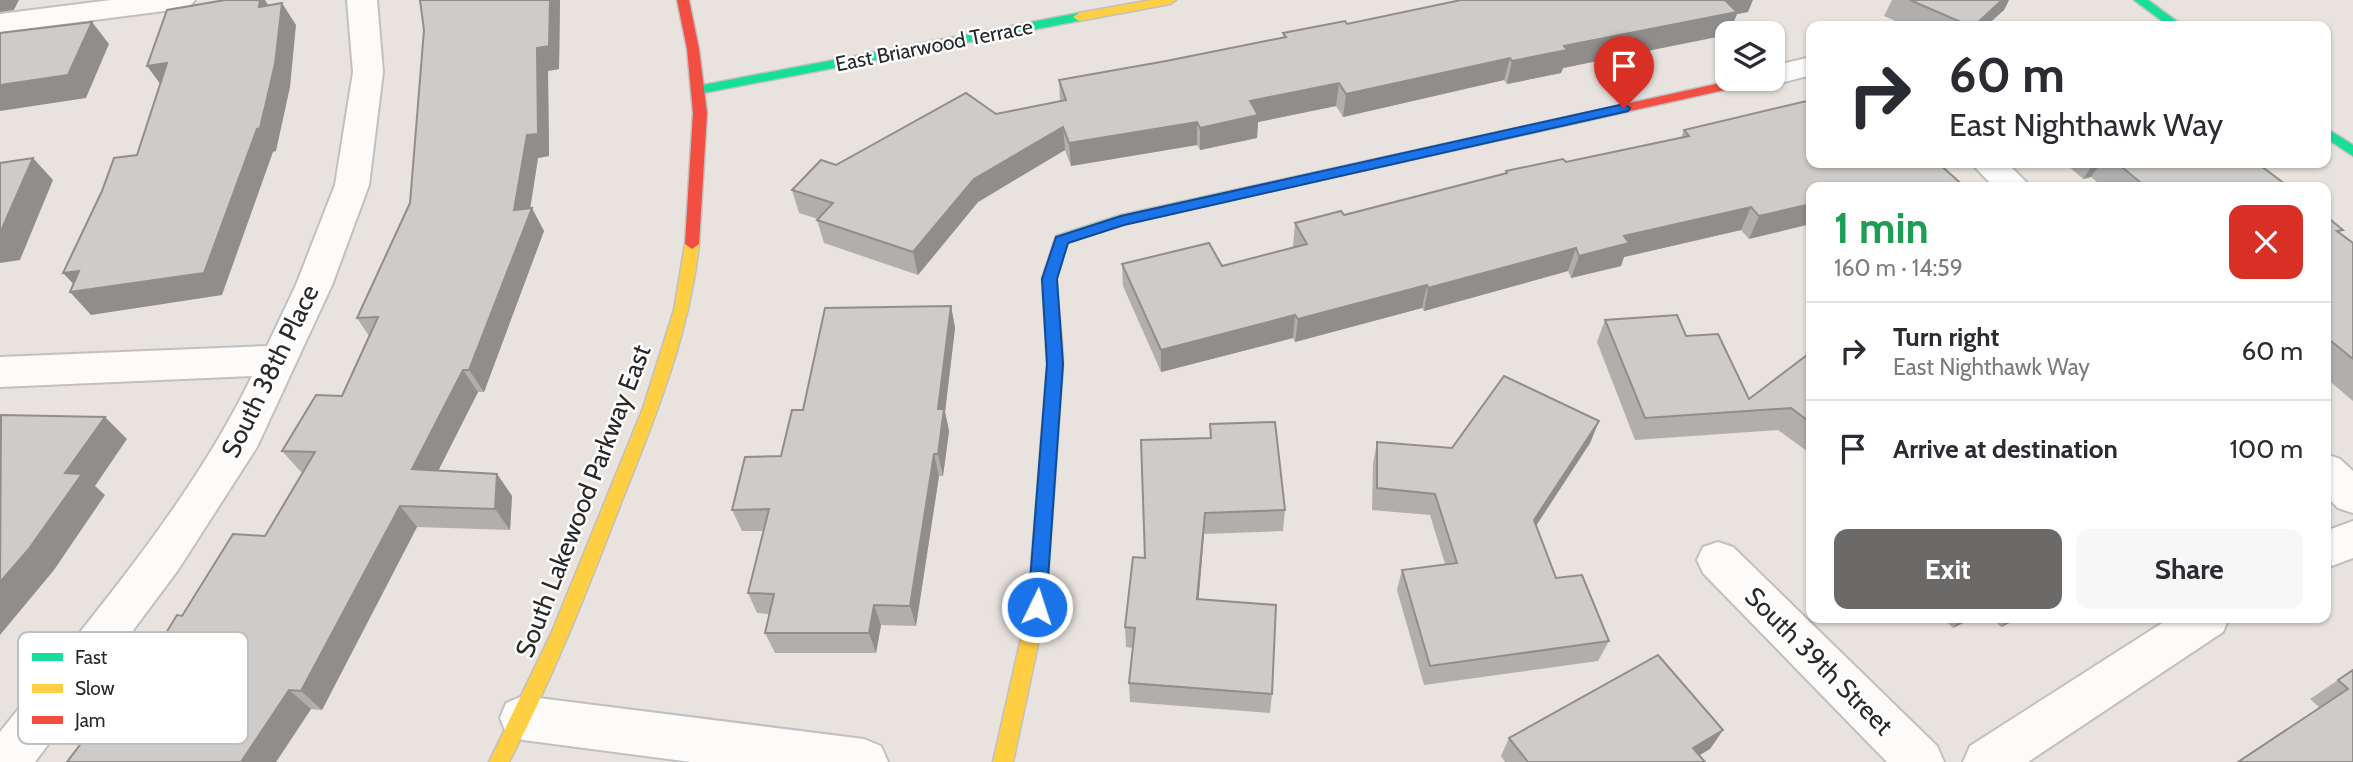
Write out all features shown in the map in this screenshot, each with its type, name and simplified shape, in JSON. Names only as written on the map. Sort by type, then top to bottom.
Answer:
[{"type":"street","points":[[0,23],[180,0]]},
{"type":"street","name":"South 38th Place","points":[[106,632],[163,557],[243,436],[314,285],[352,185],[368,72],[362,0]]},
{"type":"street","name":"South Lakewood Parkway East","points":[[499,762],[523,718],[570,611],[663,377],[690,267],[699,126],[698,90],[683,0]]},
{"type":"street","name":"East Briarwood Terrace","points":[[698,90],[1170,0]]},
{"type":"street","points":[[2140,0],[2170,21]]},
{"type":"street","points":[[1785,72],[1806,67]]},
{"type":"street","points":[[1003,762],[1037,607],[1055,364],[1049,279],[1061,240],[1135,217],[1715,88]]},
{"type":"street","points":[[2331,136],[2353,152]]},
{"type":"street","points":[[1993,168],[2008,182]]},
{"type":"street","points":[[0,372],[279,360]]},
{"type":"street","points":[[2331,476],[2353,496]]},
{"type":"street","points":[[2331,548],[2353,539]]},
{"type":"street","name":"South 39th Street","points":[[1718,560],[1920,762]]},
{"type":"street","points":[[1987,762],[2199,623]]},
{"type":"street","points":[[523,718],[864,762]]},
{"type":"street","name":"South 38th Place","points":[[6,762],[20,744]]},
{"type":"building","points":[[225,0],[260,0],[259,7],[282,3],[275,64],[260,128],[257,129],[204,273],[70,292],[79,271],[63,273],[102,191],[114,158],[137,155],[167,63],[147,66],[167,10]]},
{"type":"building","points":[[420,0],[550,0],[549,46],[537,48],[538,134],[527,135],[514,210],[532,208],[469,370],[463,370],[412,469],[497,474],[495,509],[400,506],[301,691],[289,690],[241,762],[67,762],[81,744],[248,744],[248,632],[167,632],[177,615],[182,616],[233,534],[265,536],[315,452],[282,451],[316,395],[342,396],[378,317],[357,318],[410,203],[424,30]]},
{"type":"building","points":[[1461,0],[1725,0],[1737,12],[1564,46],[1567,50],[1512,61],[1510,58],[1346,94],[1339,83],[1250,101],[1258,115],[1200,128],[1197,122],[1069,143],[1063,127],[974,179],[913,252],[817,220],[833,203],[792,190],[821,160],[836,165],[966,93],[996,114],[1066,100],[1059,80],[1286,37],[1283,33],[1345,21],[1347,24]]},
{"type":"building","points":[[1910,0],[2002,0],[1979,21],[1958,21]]},
{"type":"building","points":[[92,22],[68,75],[0,85],[0,33]]},
{"type":"building","points":[[1806,101],[1806,168],[1944,168],[1959,182],[1806,182],[1806,205],[1759,216],[1751,207],[1624,236],[1629,243],[1579,256],[1576,248],[1428,288],[1427,285],[1298,319],[1295,315],[1161,350],[1122,264],[1209,243],[1222,266],[1307,244],[1295,223],[1341,211],[1344,215],[1507,173],[1506,171],[1563,159],[1566,162],[1689,136],[1684,130]]},
{"type":"building","points":[[33,158],[0,233],[0,163]]},
{"type":"building","points":[[2123,168],[2264,168],[2282,182],[2140,182]]},
{"type":"building","points":[[2331,220],[2343,230],[2337,231],[2353,243],[2353,359],[2331,341]]},
{"type":"building","points":[[951,306],[938,409],[944,409],[938,454],[934,454],[910,606],[874,605],[869,633],[765,633],[774,594],[748,593],[769,509],[732,510],[745,457],[781,456],[792,410],[803,410],[825,308]]},
{"type":"building","points":[[1677,315],[1686,336],[1718,334],[1749,399],[1806,356],[1806,419],[1791,408],[1645,418],[1605,320]]},
{"type":"building","points":[[1504,376],[1599,421],[1534,520],[1556,578],[1582,575],[1609,641],[1430,666],[1402,570],[1457,563],[1435,494],[1377,488],[1377,442],[1452,448]]},
{"type":"building","points":[[1,415],[105,417],[65,473],[82,474],[28,550],[0,582]]},
{"type":"building","points":[[1275,422],[1285,510],[1205,513],[1197,599],[1276,605],[1272,694],[1129,683],[1135,628],[1125,627],[1133,557],[1145,558],[1141,440],[1211,438],[1210,424]]},
{"type":"building","points":[[1658,655],[1723,730],[1693,748],[1705,762],[1528,762],[1509,738]]},
{"type":"building","points":[[2353,670],[2353,762],[2238,762],[2348,689],[2338,680]]},
{"type":"traffic: fast","points":[[2140,0],[2170,21]]},
{"type":"traffic: fast","points":[[698,90],[1079,17]]},
{"type":"traffic: fast","points":[[1054,344],[1049,279],[1061,240],[1121,220],[1585,117]]},
{"type":"traffic: fast","points":[[2331,136],[2353,152]]},
{"type":"traffic: slow","points":[[1079,17],[1170,0]]},
{"type":"traffic: slow","points":[[499,762],[560,634],[663,376],[682,310],[692,244]]},
{"type":"traffic: slow","points":[[1003,762],[1037,607],[1055,364],[1054,344]]},
{"type":"traffic: jam","points":[[683,0],[693,49],[700,113],[692,244]]},
{"type":"traffic: jam","points":[[1585,117],[1715,88]]},
{"type":"route","points":[[1037,607],[1055,364],[1049,279],[1061,240],[1121,220],[1624,108]]}]
